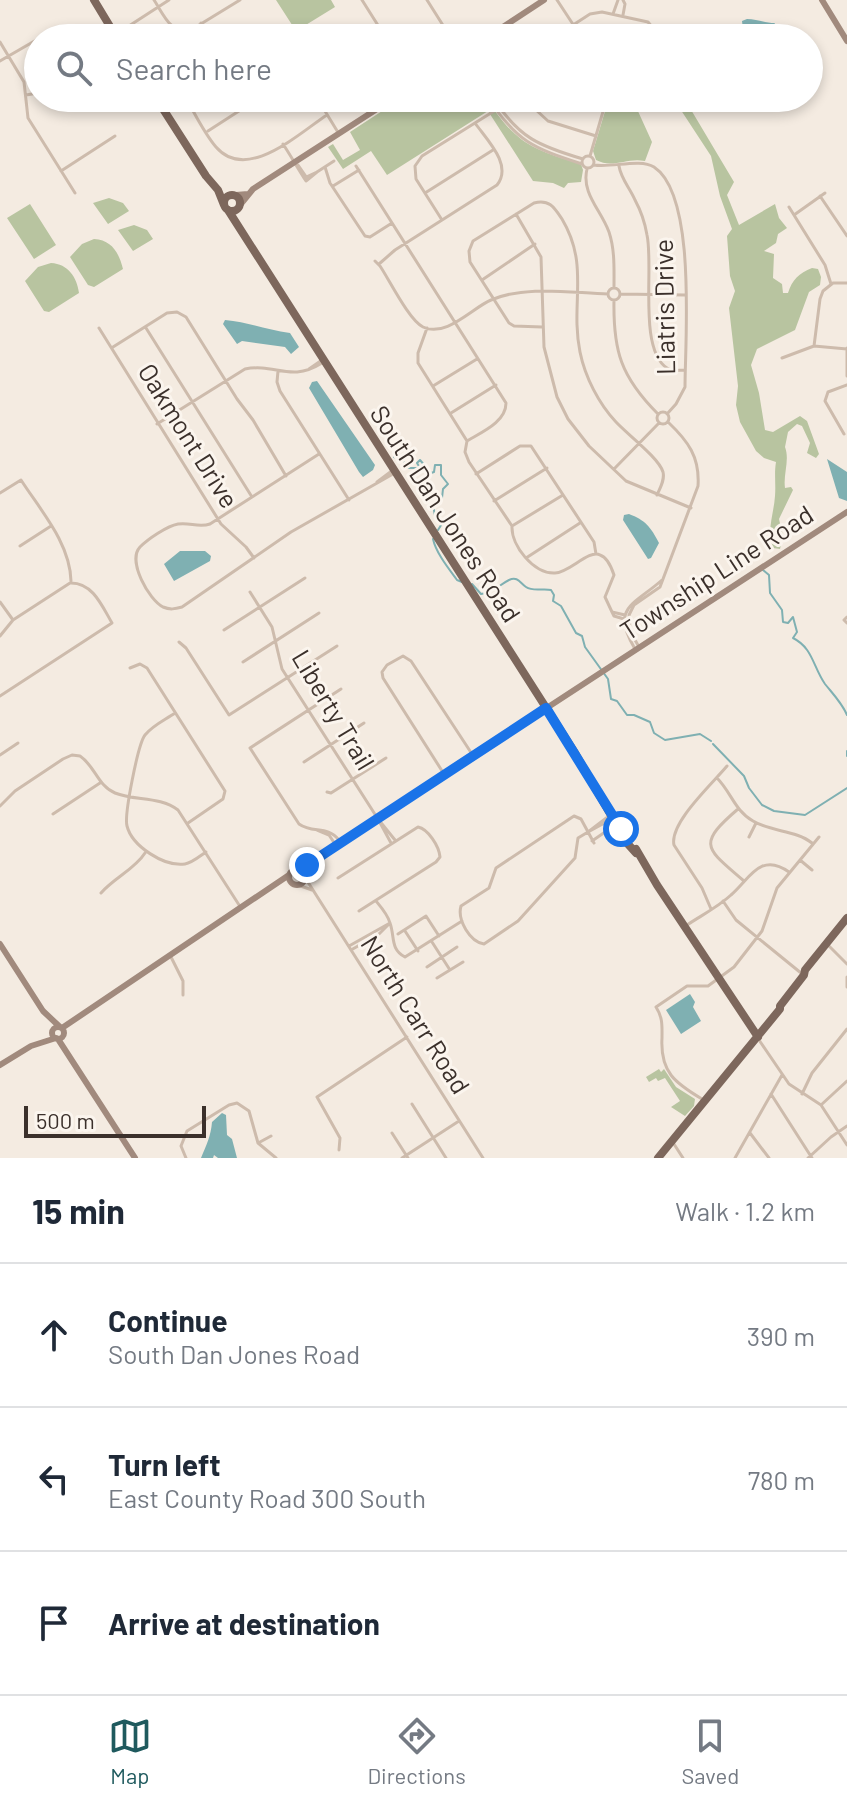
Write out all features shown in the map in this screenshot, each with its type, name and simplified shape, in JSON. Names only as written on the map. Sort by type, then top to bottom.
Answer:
[{"type":"main road","points":[[94,0],[109,24]]},
{"type":"main road","name":"South Dan Jones Road","points":[[165,112],[218,190],[323,361],[546,708],[627,843],[756,1035]]},
{"type":"main road","points":[[218,190],[240,200],[236,220]]},
{"type":"main road","points":[[234,195],[226,197],[226,207],[235,210],[240,206]]},
{"type":"main road","points":[[658,1158],[847,918]]},
{"type":"main road","points":[[828,945],[847,925]]},
{"type":"street","points":[[154,0],[169,24]]},
{"type":"street","points":[[134,24],[169,0]]},
{"type":"street","points":[[201,23],[240,0]]},
{"type":"street","points":[[362,0],[377,24]]},
{"type":"street","points":[[427,0],[442,24]]},
{"type":"street","points":[[507,24],[544,0]]},
{"type":"street","points":[[557,0],[573,24],[595,12],[623,15],[650,24]]},
{"type":"street","points":[[613,14],[620,0],[625,4],[623,15]]},
{"type":"street","points":[[822,0],[847,41]]},
{"type":"street","points":[[0,42],[24,84]]},
{"type":"street","points":[[0,61],[24,46]]},
{"type":"street","points":[[27,112],[28,118],[75,193]]},
{"type":"street","points":[[194,112],[220,150],[237,159],[258,158],[327,115]]},
{"type":"street","points":[[206,132],[237,112]]},
{"type":"street","points":[[325,112],[339,134]]},
{"type":"street","points":[[240,206],[248,194],[373,112]]},
{"type":"street","points":[[442,220],[416,179],[415,166],[422,156],[492,112]]},
{"type":"street","points":[[500,112],[531,140],[582,161],[587,169],[584,184],[603,219],[612,246],[614,288],[620,294],[686,295]]},
{"type":"street","points":[[538,112],[548,121],[596,136]]},
{"type":"street","points":[[582,161],[590,156],[602,112]]},
{"type":"street","points":[[475,123],[503,168],[502,180],[377,263],[414,319],[427,328],[442,328],[494,299],[519,293],[608,294],[614,300],[615,340],[621,365],[636,390],[658,414],[659,423]]},
{"type":"street","points":[[61,171],[115,136]]},
{"type":"street","points":[[283,144],[306,178],[334,161]]},
{"type":"street","points":[[425,193],[493,150]]},
{"type":"street","points":[[587,169],[594,165],[590,156]]},
{"type":"street","name":"Liatris Drive","points":[[594,165],[648,164],[662,175],[682,225],[686,295],[685,387],[667,414]]},
{"type":"street","points":[[619,166],[648,237],[649,327],[656,353],[668,369],[685,370]]},
{"type":"street","points":[[325,167],[333,186],[368,237],[392,223]]},
{"type":"street","points":[[333,186],[357,168],[506,403],[506,411],[499,421],[467,441]]},
{"type":"street","points":[[234,195],[248,194]]},
{"type":"street","points":[[794,215],[823,194],[847,236]]},
{"type":"street","points":[[542,327],[509,323],[470,262],[473,241],[539,201],[554,207],[576,248],[579,349],[587,372],[605,409],[661,468],[663,480],[657,495]]},
{"type":"street","points":[[789,207],[825,265],[830,284],[820,299],[814,346]]},
{"type":"street","points":[[516,214],[535,244],[543,266],[542,327],[549,373],[557,397],[580,436],[633,486],[691,508]]},
{"type":"street","points":[[482,280],[535,244]]},
{"type":"street","points":[[830,284],[847,283]]},
{"type":"street","points":[[608,294],[614,288]]},
{"type":"street","points":[[614,300],[620,294]]},
{"type":"street","points":[[111,348],[167,313],[177,312],[189,320],[286,476]]},
{"type":"street","points":[[145,326],[252,497]]},
{"type":"street","name":"Oakmont Drive","points":[[99,328],[218,519],[254,558]]},
{"type":"street","points":[[427,328],[418,360],[467,441],[466,456],[512,526],[512,534],[526,558],[538,569],[554,573],[567,570],[596,554],[603,556],[614,575],[605,597],[612,612],[626,617]]},
{"type":"street","points":[[782,358],[814,346],[847,349],[847,376]]},
{"type":"street","points":[[433,386],[478,358]]},
{"type":"street","points":[[157,424],[249,368],[295,374],[306,372],[323,361]]},
{"type":"street","points":[[278,371],[280,391],[349,500]]},
{"type":"street","points":[[450,414],[496,385]]},
{"type":"street","points":[[844,434],[826,406],[828,392],[847,385]]},
{"type":"street","points":[[638,649],[630,638],[626,617],[635,599],[664,578],[698,486],[698,464],[689,444],[668,422],[667,414],[658,414]]},
{"type":"street","points":[[613,470],[659,423],[668,422]]},
{"type":"street","points":[[476,474],[520,446],[528,444],[535,448],[594,542],[596,554]]},
{"type":"street","points":[[319,454],[218,519],[203,526],[175,525],[143,545],[135,558],[138,572],[156,600],[167,609],[185,605],[291,532],[394,471]]},
{"type":"street","points":[[494,501],[547,468]]},
{"type":"street","points":[[0,493],[21,480],[68,556],[71,583]]},
{"type":"street","points":[[512,526],[564,494]]},
{"type":"street","name":"Township Line Road","points":[[293,881],[294,870],[339,845],[847,512]]},
{"type":"street","points":[[526,558],[581,522]]},
{"type":"street","points":[[20,546],[51,526]]},
{"type":"street","points":[[224,630],[305,578]]},
{"type":"street","points":[[0,636],[13,620],[71,583],[84,585],[90,590],[112,623],[0,696]]},
{"type":"street","name":"Liberty Trail","points":[[250,592],[272,627],[279,663],[287,678],[393,841]]},
{"type":"street","points":[[0,602],[13,620]]},
{"type":"street","points":[[243,662],[319,613]]},
{"type":"street","points":[[179,642],[229,715],[337,646]]},
{"type":"street","points":[[444,774],[383,678],[384,668],[392,661],[403,656],[413,663],[472,756]]},
{"type":"street","points":[[130,668],[145,665],[225,791],[223,799],[188,823]]},
{"type":"street","points":[[339,845],[329,835],[304,828],[297,822],[250,748],[341,689]]},
{"type":"street","points":[[175,713],[151,729],[141,741],[126,824],[145,852],[181,864],[189,863],[206,852]]},
{"type":"street","points":[[304,762],[364,723]]},
{"type":"street","points":[[0,755],[18,743]]},
{"type":"street","points":[[1,803],[63,759],[78,755],[113,792],[173,806],[188,823],[241,908]]},
{"type":"street","points":[[327,792],[331,793],[386,758]]},
{"type":"street","points":[[711,909],[704,891],[672,837],[678,825],[727,766]]},
{"type":"street","points":[[717,778],[738,809],[756,823],[813,843]]},
{"type":"street","points":[[53,814],[101,782]]},
{"type":"street","points":[[738,809],[716,828],[710,844],[714,855],[744,881]]},
{"type":"street","points":[[608,830],[593,842],[588,832],[581,819],[574,816],[496,868],[489,888],[461,906],[459,914],[474,940],[481,944],[518,921],[575,858],[578,838],[588,832],[613,816]]},
{"type":"street","points":[[749,837],[756,823]]},
{"type":"street","points":[[338,878],[421,826],[439,850],[440,857],[436,862],[359,911]]},
{"type":"street","points":[[704,1100],[678,1084],[664,1064],[661,1054],[663,1021],[656,1007],[687,986],[708,986],[734,967],[762,931],[773,894],[819,837]]},
{"type":"street","points":[[101,893],[117,876],[137,863],[145,852]]},
{"type":"street","points":[[0,1065],[59,1033],[272,887],[306,877],[312,865],[326,853]]},
{"type":"street","points":[[800,860],[812,870]]},
{"type":"street","points":[[684,927],[723,901],[755,869],[775,865],[789,872]]},
{"type":"street","points":[[300,869],[306,877]]},
{"type":"street","name":"North Carr Road","points":[[306,877],[483,1158]]},
{"type":"street","points":[[293,881],[315,892]]},
{"type":"street","points":[[376,901],[390,923],[391,940],[401,956],[408,957],[462,921]]},
{"type":"street","points":[[723,901],[736,920],[804,975]]},
{"type":"street","points":[[398,934],[426,916],[439,936]]},
{"type":"street","points":[[350,948],[390,923]]},
{"type":"street","points":[[350,948],[379,934],[390,923]]},
{"type":"street","points":[[404,930],[418,951]]},
{"type":"street","points":[[379,934],[391,940]]},
{"type":"street","points":[[432,942],[450,970]]},
{"type":"street","points":[[0,944],[59,1033],[135,1158]]},
{"type":"street","points":[[828,945],[847,964]]},
{"type":"street","points":[[427,967],[457,947]]},
{"type":"street","points":[[170,955],[183,981],[183,995]]},
{"type":"street","points":[[437,978],[463,962]]},
{"type":"street","points":[[847,977],[847,987]]},
{"type":"street","points":[[802,1094],[812,1073],[847,1029]]},
{"type":"street","points":[[756,1035],[792,1088],[821,1105],[847,1145]]},
{"type":"street","points":[[339,1150],[340,1140],[317,1098],[407,1037]]},
{"type":"street","points":[[735,1158],[782,1075]]},
{"type":"street","points":[[821,1105],[847,1081]]},
{"type":"street","points":[[771,1094],[810,1157],[847,1126]]},
{"type":"street","points":[[186,1158],[181,1146],[184,1135],[232,1103],[243,1105],[249,1111],[258,1143],[276,1158]]},
{"type":"street","points":[[412,1104],[446,1158]]},
{"type":"street","points":[[392,1133],[405,1157],[460,1120]]},
{"type":"street","points":[[749,1133],[769,1158]]},
{"type":"street","points":[[258,1143],[271,1136]]},
{"type":"street","points":[[672,1141],[683,1158]]},
{"type":"green space","points":[[276,0],[331,0],[335,7],[307,24],[291,24]]},
{"type":"green space","points":[[381,112],[486,112],[387,175],[371,151],[343,169],[328,147],[333,144],[343,160],[360,150],[350,132]]},
{"type":"green space","points":[[489,112],[496,112],[526,142],[549,154],[581,164],[583,170],[581,182],[568,183],[564,188],[553,183],[533,181]]},
{"type":"green space","points":[[605,112],[638,112],[652,142],[645,161],[602,162],[596,160],[593,151]]},
{"type":"green space","points":[[682,112],[692,112],[734,182],[727,195],[739,225],[775,204],[779,218],[787,228],[778,234],[776,243],[764,251],[774,254],[773,278],[782,284],[783,293],[788,293],[797,278],[812,268],[818,269],[821,277],[820,285],[809,292],[795,330],[757,349],[751,365],[765,430],[773,432],[800,416],[807,421],[819,454],[816,458],[807,453],[810,443],[802,426],[797,424],[788,432],[785,488],[791,487],[793,490],[779,519],[783,536],[780,549],[773,548],[770,536],[776,462],[756,451],[740,422],[736,405],[738,386],[729,308],[735,291],[730,276],[727,236],[732,229],[720,196],[711,156]]},
{"type":"green space","points":[[109,198],[123,203],[129,211],[108,224],[93,203]]},
{"type":"green space","points":[[30,204],[56,245],[34,259],[7,218]]},
{"type":"green space","points":[[134,225],[147,230],[153,239],[133,251],[118,230]]},
{"type":"green space","points":[[94,239],[114,248],[123,269],[94,287],[88,285],[70,257],[82,244]]},
{"type":"green space","points":[[51,263],[71,272],[79,293],[49,312],[44,311],[25,281],[38,267]]},
{"type":"green space","points":[[659,1069],[661,1072],[664,1069],[676,1087],[695,1099],[694,1106],[685,1116],[671,1107],[680,1101],[665,1078],[649,1082],[646,1077]]},
{"type":"water","points":[[747,19],[775,23],[742,24]]},
{"type":"water","points":[[225,320],[290,333],[299,347],[291,354],[285,347],[242,341],[237,344],[223,324]]},
{"type":"water","points":[[317,381],[375,465],[363,477],[309,388],[312,382]]},
{"type":"water","points":[[827,459],[847,472],[847,501],[839,498]]},
{"type":"water","points":[[629,514],[647,525],[659,543],[651,558],[648,559],[623,520],[624,515]]},
{"type":"water","points":[[180,551],[205,551],[211,556],[210,561],[174,581],[164,564]]},
{"type":"water","points":[[690,994],[701,1021],[681,1034],[666,1010]]},
{"type":"water","points":[[222,1113],[226,1115],[227,1135],[232,1139],[237,1158],[218,1158],[214,1155],[213,1158],[201,1158],[212,1122]]},
{"type":"waterway","points":[[387,437],[396,449],[394,457],[403,460],[407,468],[420,468],[417,463],[420,460],[431,473],[435,465],[441,465],[441,475],[448,484],[443,489],[442,498],[433,505],[435,516],[443,522],[438,530]]},
{"type":"waterway","points":[[433,539],[443,561],[462,582]]},
{"type":"waterway","points":[[763,570],[769,575],[770,593],[782,610],[783,622],[788,623],[793,617],[797,632],[793,638],[809,652],[821,678],[847,715]]},
{"type":"waterway","points":[[472,584],[481,594],[512,579],[535,590],[551,590],[553,601],[561,606],[608,679],[611,699],[617,701],[627,715],[650,722],[654,733],[665,740],[700,734],[711,741]]},
{"type":"waterway","points":[[713,744],[744,776],[762,805],[774,811],[805,815],[847,788]]},
{"type":"waterway","points":[[847,751],[847,756]]},
{"type":"route","points":[[307,865],[546,708],[621,829]]}]
